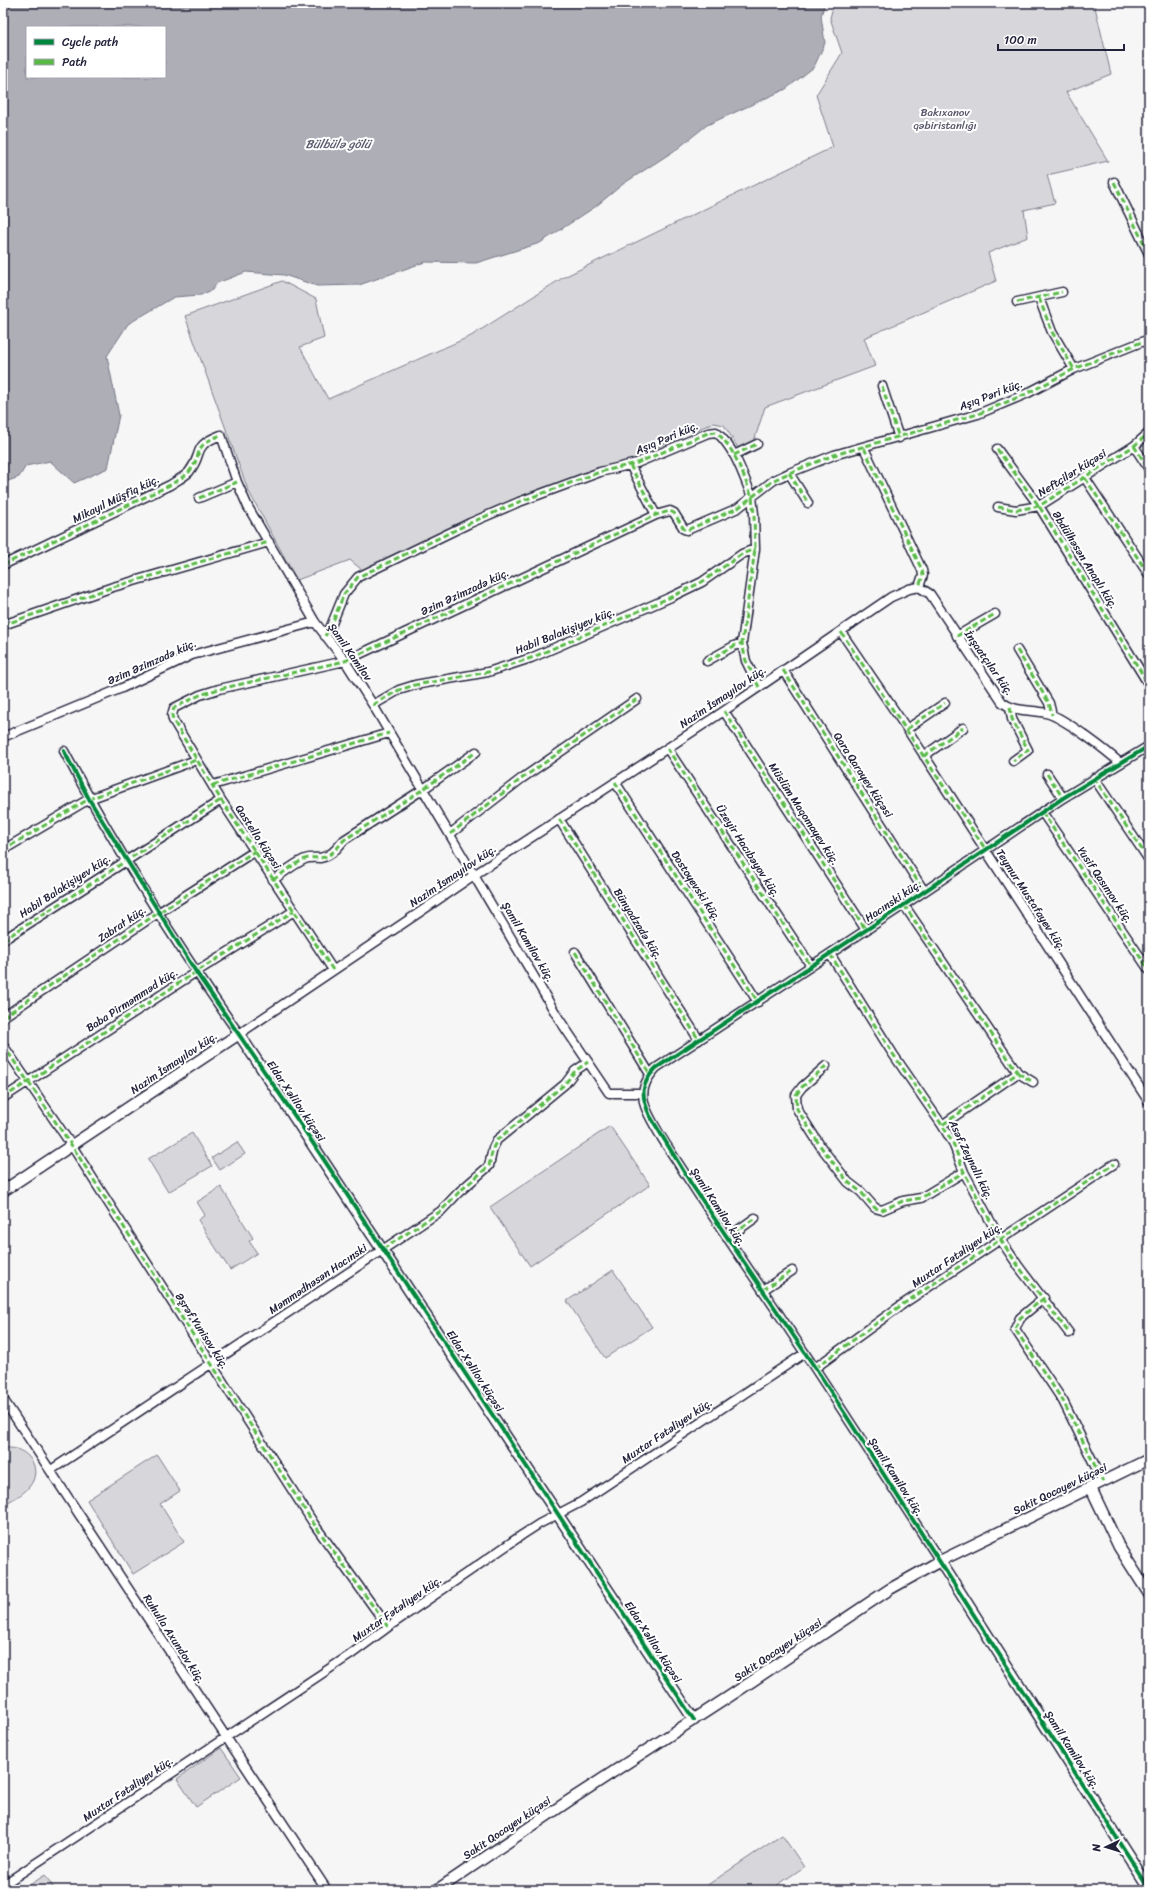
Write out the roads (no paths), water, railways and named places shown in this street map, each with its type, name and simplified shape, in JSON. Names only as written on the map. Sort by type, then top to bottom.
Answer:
[{"type":"street","points":[[1114,182],[1149,254]]},
{"type":"street","points":[[1017,302],[1062,292]]},
{"type":"street","points":[[1039,298],[1052,332],[1074,369]]},
{"type":"street","name":"Aşıq Pəri küç.","points":[[325,636],[332,626],[344,594],[358,576],[470,523],[519,502],[600,472],[630,466],[716,432],[722,437],[734,455],[752,497],[774,480],[834,455],[864,448],[978,414],[1026,394],[1074,369],[1149,339]]},
{"type":"street","points":[[882,386],[899,438]]},
{"type":"street","name":"Neftçilər küçəsi","points":[[998,507],[1016,510],[1039,506],[1134,446],[1149,433]]},
{"type":"street","name":"Şamil Kamilov","points":[[221,436],[237,482],[248,507],[315,622],[345,661],[474,875]]},
{"type":"street","name":"Mikayıl Müşfiq küç.","points":[[3,565],[170,485],[188,474],[194,464],[199,449],[204,442],[221,436]]},
{"type":"street","points":[[734,455],[758,444]]},
{"type":"street","points":[[1134,446],[1149,469]]},
{"type":"street","points":[[864,448],[922,570],[923,575],[919,587]]},
{"type":"street","name":"Əbdülhəsən Anaplı küç.","points":[[997,449],[1039,506],[1149,685]]},
{"type":"street","points":[[630,466],[656,515]]},
{"type":"street","points":[[789,473],[808,503]]},
{"type":"street","points":[[1085,478],[1149,575]]},
{"type":"street","points":[[199,498],[237,482]]},
{"type":"street","points":[[752,497],[755,550],[742,643],[746,661],[759,687]]},
{"type":"street","name":"Əzim Əzimzadə küç.","points":[[172,712],[174,708],[200,695],[219,689],[345,661],[656,515],[668,511],[674,513],[684,529],[687,530],[738,508],[752,497]]},
{"type":"street","points":[[3,625],[113,587],[269,542]]},
{"type":"street","name":"Habil Balakişiyev küç.","points":[[372,705],[399,690],[415,685],[488,672],[531,658],[671,597],[702,582],[742,554],[755,550]]},
{"type":"street","name":"Nazim İsmayılov küç.","points":[[3,1190],[72,1146],[474,875],[724,711],[892,597],[910,589],[919,587]]},
{"type":"street","name":"İnşaatçılar küç.","points":[[919,587],[930,594],[996,695],[1010,708],[1052,715],[1108,753],[1120,763]]},
{"type":"street","points":[[957,636],[995,614]]},
{"type":"street","name":"Əzim Əzimzadə küç.","points":[[3,737],[122,688],[192,655],[315,622]]},
{"type":"street","name":"Teymur Mustafayev küç.","points":[[841,632],[986,850],[1149,1102]]},
{"type":"street","points":[[707,660],[742,643]]},
{"type":"street","points":[[1017,650],[1049,703],[1052,715]]},
{"type":"street","name":"Qara Qarayev küçəsi","points":[[783,670],[924,891]]},
{"type":"street","points":[[450,834],[521,779],[637,699]]},
{"type":"street","points":[[907,730],[945,703]]},
{"type":"street","points":[[1010,708],[1016,729],[1028,750],[1012,761]]},
{"type":"street","name":"Müslüm Maqomayev küç.","points":[[724,711],[866,930]]},
{"type":"street","name":"Qastello küçəsi","points":[[172,712],[173,720],[196,760],[333,970]]},
{"type":"street","points":[[924,756],[963,728]]},
{"type":"street","points":[[213,785],[389,733]]},
{"type":"street","name":"Hacınski küç.","points":[[650,1074],[656,1068],[758,1002],[1063,798],[1149,746]]},
{"type":"street","name":"Üzeyir Hacıbəyov küç.","points":[[667,748],[811,966]]},
{"type":"street","points":[[64,751],[89,799],[158,913],[196,972],[239,1034]]},
{"type":"street","points":[[273,880],[303,860],[331,854],[344,840],[422,790],[476,752]]},
{"type":"street","points":[[3,850],[89,799],[196,760]]},
{"type":"street","points":[[1047,774],[1063,798]]},
{"type":"street","points":[[1094,778],[1149,860]]},
{"type":"street","name":"Dostoyevski küç.","points":[[615,782],[758,1002]]},
{"type":"street","name":"Habil Balakişiyev küç.","points":[[3,940],[221,800]]},
{"type":"street","name":"Yusif Qasımov küç.","points":[[1042,812],[1149,970]]},
{"type":"street","name":"Bünyadzadə küç.","points":[[559,819],[699,1040]]},
{"type":"street","name":"Zabrat küç.","points":[[3,1017],[158,913],[255,851]]},
{"type":"street","name":"Şamil Kamilov küç.","points":[[474,875],[559,1019],[609,1093],[643,1093],[645,1105],[666,1143],[727,1238],[815,1368],[1149,1888]]},
{"type":"street","points":[[904,905],[1018,1073],[1033,1082]]},
{"type":"street","name":"Baba Pirməmməd küç.","points":[[3,1098],[196,972],[294,911]]},
{"type":"street","points":[[574,952],[650,1074],[644,1084],[643,1093]]},
{"type":"street","name":"Asəf Zeynallı küç.","points":[[830,954],[893,1054],[953,1143],[964,1172],[1000,1239],[1019,1267],[1044,1298],[1069,1333]]},
{"type":"street","name":"Eldar Xəlilov küçəsi","points":[[239,1034],[694,1720]]},
{"type":"street","name":"Əşrəf Yunisov küç.","points":[[3,1045],[72,1146],[210,1364],[314,1524],[388,1626]]},
{"type":"street","name":"Məmmədhəsən Hacınski","points":[[51,1470],[441,1211],[459,1192],[489,1166],[493,1148],[497,1140],[559,1089],[575,1071],[588,1062]]},
{"type":"street","points":[[826,1066],[802,1087],[796,1095],[797,1109],[832,1162],[848,1182],[861,1192],[875,1208],[882,1210],[903,1201],[921,1198],[964,1172]]},
{"type":"street","points":[[942,1125],[1018,1073]]},
{"type":"street","name":"Muxtar Fətəliyev küç.","points":[[815,1368],[903,1304],[1114,1164]]},
{"type":"street","points":[[727,1238],[755,1218]]},
{"type":"street","points":[[763,1290],[792,1271]]},
{"type":"street","points":[[1044,1298],[1020,1318],[1015,1329],[1063,1401],[1103,1482]]},
{"type":"street","name":"Muxtar Fətəliyev küç.","points":[[3,1886],[350,1655],[388,1626],[522,1535],[587,1498],[805,1353]]},
{"type":"street","name":"Ruhulla Axundov küç.","points":[[3,1399],[327,1890]]},
{"type":"street","name":"Sakit Qocayev küçəsi","points":[[437,1890],[570,1800],[694,1720],[890,1589],[940,1561],[1149,1459]]},
{"type":"street","points":[[1091,1488],[1119,1547],[1149,1594]]},
{"type":"water","name":"Bülbülə gölü","points":[[3,3],[825,3],[821,16],[825,43],[814,67],[786,89],[707,125],[677,149],[623,184],[595,207],[540,243],[476,263],[425,262],[359,285],[317,286],[284,275],[246,272],[217,283],[212,290],[201,295],[174,297],[128,324],[107,356],[119,415],[108,468],[74,483],[50,461],[26,466],[19,477],[3,483]]},
{"type":"park label","name":"Bakıxanov qəbiristanlığı","points":[[945,118]]}]
